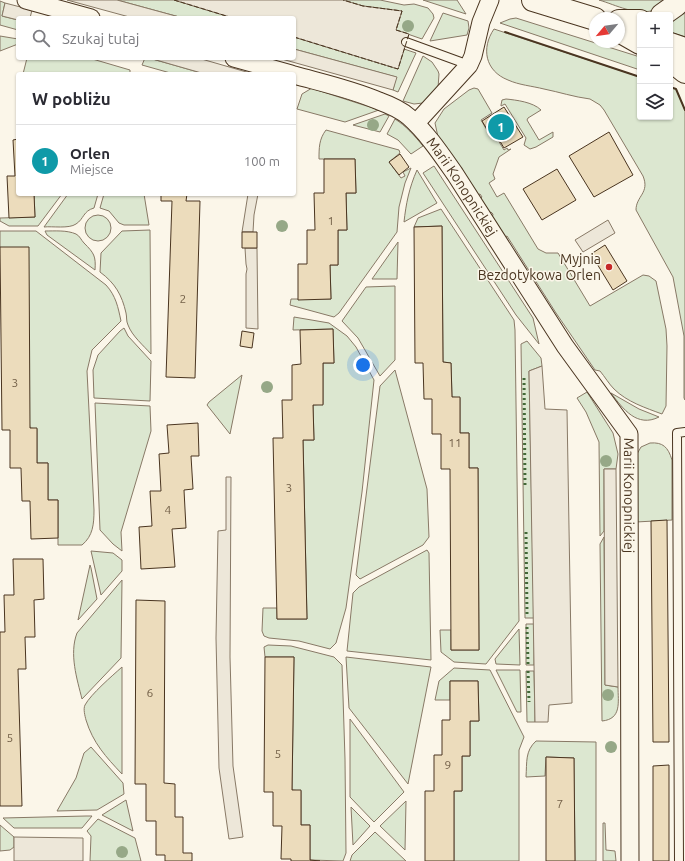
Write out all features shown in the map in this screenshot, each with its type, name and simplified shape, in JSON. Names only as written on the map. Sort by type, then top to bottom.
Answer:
[{"type":"main road","points":[[533,0],[589,17]]},
{"type":"main road","points":[[666,12],[681,0]]},
{"type":"main road","points":[[625,21],[637,21]]},
{"type":"main road","points":[[625,29],[637,33]]},
{"type":"main road","points":[[625,34],[637,41]]},
{"type":"main road","points":[[673,45],[685,49]]},
{"type":"main road","points":[[673,62],[685,72]]},
{"type":"street","points":[[26,0],[84,16]]},
{"type":"street","name":"Marii Konopnickiej","points":[[416,123],[468,65],[473,56],[481,22],[490,0]]},
{"type":"street","points":[[241,60],[284,72]]},
{"type":"street","name":"Marii Konopnickiej","points":[[296,76],[341,87],[370,97],[394,107],[416,123],[455,174],[565,346],[629,434],[630,861]]},
{"type":"lane","points":[[406,42],[468,65]]},
{"type":"lane","points":[[679,861],[677,433],[685,432]]},
{"type":"green space","points":[[117,0],[174,0],[226,16],[176,16]]},
{"type":"green space","points":[[343,0],[380,0],[404,5],[414,4],[428,8],[433,14],[434,18],[422,39],[396,30],[402,11],[363,6]]},
{"type":"green space","points":[[423,0],[457,0],[466,14]]},
{"type":"green space","points":[[599,0],[671,0],[655,10],[641,12],[626,9]]},
{"type":"green space","points":[[0,1],[5,3],[2,16],[16,20],[16,29],[0,25]]},
{"type":"green space","points":[[685,9],[685,37],[673,33],[673,19]]},
{"type":"green space","points":[[443,13],[468,21],[469,28],[467,35],[430,41]]},
{"type":"green space","points":[[516,18],[589,41],[589,48],[611,48],[637,56],[637,69],[500,23]]},
{"type":"green space","points":[[494,29],[637,76],[637,120],[673,120],[673,88],[676,89],[685,110],[685,400],[684,336],[673,277],[636,210],[638,201],[645,187],[643,176],[600,105],[590,99],[512,82],[500,76],[490,65],[488,58],[487,44]]},
{"type":"green space","points":[[0,36],[16,39],[16,45],[0,51]]},
{"type":"green space","points":[[296,38],[398,69],[404,49],[416,53],[398,92],[393,90],[396,77],[296,50]]},
{"type":"green space","points":[[423,56],[432,62],[438,71],[438,88],[423,103],[414,104],[403,101]]},
{"type":"green space","points":[[26,60],[96,60],[130,70],[130,72],[24,72]]},
{"type":"green space","points":[[144,60],[156,60],[198,72],[167,72],[142,65]]},
{"type":"green space","points":[[312,88],[379,110],[345,122],[297,109],[302,94]]},
{"type":"green space","points":[[474,88],[478,89],[492,113],[481,120],[491,137],[495,135],[504,150],[507,148],[508,150],[511,149],[499,157],[493,174],[495,179],[489,183],[497,197],[504,193],[538,249],[546,253],[558,253],[590,306],[643,275],[649,276],[656,281],[666,329],[667,346],[666,406],[662,414],[625,398],[612,387],[600,371],[595,370],[556,313],[507,236],[505,237],[492,219],[493,214],[491,212],[489,213],[479,200],[482,197],[480,194],[477,195],[438,137],[435,123],[444,109],[469,90]]},
{"type":"green space","points":[[506,99],[529,103],[538,107],[541,110],[527,120],[539,140],[553,132],[553,137],[530,149],[524,145],[526,138],[505,104],[501,106],[502,100]]},
{"type":"green space","points":[[385,114],[389,116],[380,132],[353,125]]},
{"type":"green space","points":[[395,119],[410,131],[423,146],[411,154],[398,140],[387,134]]},
{"type":"green space","points":[[326,130],[399,150],[400,153],[389,162],[401,178],[405,176],[403,172],[411,168],[405,183],[399,207],[397,232],[339,313],[334,317],[290,305],[291,299],[331,299],[330,265],[338,265],[338,230],[347,230],[346,193],[356,193],[355,159],[319,159],[319,147]]},
{"type":"green space","points":[[434,166],[533,318],[539,344],[516,315],[423,173]]},
{"type":"green space","points":[[417,170],[437,203],[404,222],[408,196]]},
{"type":"green space","points":[[34,196],[60,196],[38,226],[9,226],[0,221],[0,218],[35,217]]},
{"type":"green space","points":[[67,196],[97,196],[94,208],[90,209],[81,220],[73,226],[44,227]]},
{"type":"green space","points":[[103,196],[144,196],[149,225],[124,225],[119,223],[109,211],[100,208]]},
{"type":"green space","points":[[441,209],[514,320],[515,330],[519,621],[486,664],[454,662],[441,652],[440,630],[451,630],[451,650],[479,650],[478,468],[469,468],[469,433],[460,433],[460,398],[452,397],[451,363],[443,362],[442,226],[414,227],[418,218]]},
{"type":"green space","points":[[98,215],[107,219],[111,228],[107,237],[98,241],[89,237],[85,228],[89,219]]},
{"type":"green space","points":[[150,230],[151,354],[135,337],[130,329],[120,295],[114,285],[100,272],[101,253],[122,231]]},
{"type":"green space","points":[[0,231],[36,231],[106,285],[116,302],[119,311],[121,321],[92,350],[87,371],[94,515],[91,534],[82,545],[58,545],[58,500],[48,500],[48,463],[37,463],[37,429],[30,428],[0,248]]},
{"type":"green space","points":[[45,231],[65,231],[77,235],[94,255],[95,270],[47,235]]},
{"type":"green space","points":[[398,242],[397,279],[372,279]]},
{"type":"green space","points":[[395,286],[395,360],[380,376],[358,338],[342,321],[366,287]]},
{"type":"green space","points":[[294,317],[329,323],[347,336],[356,347],[374,380],[362,492],[346,608],[336,643],[330,649],[299,641],[269,638],[264,636],[262,631],[263,608],[277,608],[277,619],[307,619],[303,440],[314,440],[313,405],[323,404],[323,363],[334,363],[333,329],[293,330]]},
{"type":"green space","points":[[124,328],[128,336],[151,361],[150,401],[94,398],[93,370],[98,355]]},
{"type":"green space","points":[[527,341],[541,358],[542,366],[529,371],[534,618],[525,618],[521,344]]},
{"type":"green space","points":[[395,370],[427,489],[429,537],[423,545],[360,579],[356,575],[380,386]]},
{"type":"green space","points":[[242,375],[230,434],[207,405]]},
{"type":"green space","points":[[587,392],[613,433],[618,454],[616,469],[604,469],[604,531],[600,536],[599,442],[586,412],[577,398]]},
{"type":"green space","points":[[611,393],[639,409],[659,417],[651,420],[644,420],[631,415],[620,405]]},
{"type":"green space","points":[[95,403],[150,406],[151,431],[121,532],[122,551],[100,530]]},
{"type":"green space","points":[[650,443],[658,443],[664,446],[669,452],[672,460],[672,520],[636,522],[637,454],[641,447]]},
{"type":"green space","points":[[604,537],[605,685],[618,687],[618,709],[613,717],[602,721],[600,544]]},
{"type":"green space","points":[[427,550],[429,553],[431,660],[347,651],[353,593],[359,587]]},
{"type":"green space","points":[[91,551],[113,553],[122,560],[122,571],[101,595]]},
{"type":"green space","points":[[90,565],[97,599],[78,620]]},
{"type":"green space","points":[[122,580],[121,658],[82,699],[76,675],[74,658],[77,633]]},
{"type":"green space","points":[[526,624],[534,624],[534,665],[526,665]]},
{"type":"green space","points":[[519,629],[520,665],[496,664],[495,659]]},
{"type":"green space","points":[[268,645],[291,646],[334,657],[342,665],[346,853],[343,861],[310,860],[310,825],[301,825],[301,791],[292,790],[294,657],[265,657],[264,647]]},
{"type":"green space","points":[[346,657],[431,667],[408,784],[349,708]]},
{"type":"green space","points":[[122,667],[122,774],[105,756],[96,743],[85,717],[84,708],[102,685]]},
{"type":"green space","points":[[454,668],[490,670],[524,737],[519,750],[519,861],[454,861],[454,791],[462,791],[462,756],[470,756],[470,721],[479,721],[478,681],[450,681],[450,700],[435,700],[439,681]]},
{"type":"green space","points":[[496,670],[520,670],[521,712],[517,712]]},
{"type":"green space","points":[[526,671],[534,671],[535,722],[527,722]]},
{"type":"green space","points":[[350,719],[404,792],[374,822],[350,797]]},
{"type":"green space","points":[[536,741],[596,742],[596,861],[575,861],[574,758],[546,757],[545,776],[526,777],[528,753]]},
{"type":"green space","points":[[91,747],[123,783],[124,794],[97,810],[57,811],[76,778],[84,753]]},
{"type":"green space","points":[[126,800],[133,831],[102,815]]},
{"type":"green space","points":[[406,801],[405,850],[380,826]]},
{"type":"green space","points":[[351,807],[370,826],[353,845]]},
{"type":"green space","points":[[92,816],[82,828],[14,828],[3,818]]},
{"type":"green space","points":[[98,819],[135,838],[141,861],[90,861],[91,836],[87,831]]},
{"type":"green space","points":[[603,823],[605,823],[606,850],[615,851],[616,861],[603,861]]},
{"type":"green space","points":[[0,825],[14,837],[14,847],[10,850],[0,851]]},
{"type":"green space","points":[[375,832],[406,861],[350,861],[352,855]]},
{"type":"shaded area","points":[[67,0],[117,0],[176,16],[126,16]]},
{"type":"shaded area","points":[[174,0],[343,0],[363,6],[402,11],[396,30],[409,34],[398,69],[296,38],[296,16],[226,16]]},
{"type":"shaded area","points":[[5,3],[32,10],[30,16],[16,16],[16,20],[2,16]]},
{"type":"shaded area","points":[[296,50],[397,77],[393,90],[285,60],[296,60]]},
{"type":"shaded area","points":[[156,60],[205,60],[247,72],[198,72]]},
{"type":"shaded area","points":[[248,196],[258,196],[253,232],[242,232]]},
{"type":"shaded area","points":[[608,220],[615,233],[583,252],[575,240]]},
{"type":"shaded area","points":[[245,248],[257,248],[258,329],[246,328],[247,269]]},
{"type":"shaded area","points":[[542,366],[545,409],[567,410],[572,703],[549,705],[548,722],[535,722],[529,371]]},
{"type":"shaded area","points":[[604,469],[616,469],[618,687],[605,685]]},
{"type":"shaded area","points":[[226,477],[231,477],[230,657],[233,766],[243,837],[229,839],[219,768],[216,638],[218,531],[226,530]]},
{"type":"shaded area","points":[[14,837],[83,838],[83,861],[14,861]]},
{"type":"building","points":[[504,107],[523,137],[504,148],[495,133],[491,136],[482,121]]},
{"type":"building","points":[[609,132],[633,175],[594,197],[569,156]]},
{"type":"building","points":[[16,139],[16,196],[34,196],[35,217],[9,218],[7,176],[15,176],[13,140]]},
{"type":"building","points":[[400,154],[409,167],[399,175],[389,162]]},
{"type":"building","points":[[324,159],[355,159],[356,193],[346,193],[347,230],[338,230],[338,265],[330,265],[331,299],[298,300],[298,264],[307,264],[307,230],[315,230],[314,193],[324,193]]},
{"type":"building","points":[[557,169],[576,200],[542,220],[523,189]]},
{"type":"building","points":[[161,196],[187,196],[186,201],[200,201],[195,378],[166,377],[172,201],[161,201]]},
{"type":"building","points":[[442,226],[443,362],[451,363],[452,397],[460,397],[460,433],[469,433],[469,468],[478,468],[479,650],[451,650],[450,469],[441,469],[441,434],[432,434],[432,399],[424,399],[423,363],[415,363],[414,227]]},
{"type":"building","points":[[242,232],[257,232],[257,248],[242,248]]},
{"type":"building","name":"Myjnia Bezdotykowa Orlen","points":[[605,245],[627,281],[613,290],[591,254]]},
{"type":"building","points":[[0,247],[29,247],[30,428],[37,428],[37,463],[48,463],[48,500],[58,500],[58,538],[31,539],[30,501],[22,501],[21,468],[10,468],[10,430],[2,430]]},
{"type":"building","points":[[333,329],[334,363],[323,363],[323,405],[313,405],[314,440],[303,440],[307,619],[277,619],[273,438],[283,438],[282,400],[292,400],[292,365],[301,364],[300,330]]},
{"type":"building","points":[[242,331],[254,333],[252,348],[240,346]]},
{"type":"building","points":[[198,423],[199,456],[191,456],[193,489],[184,490],[186,528],[172,529],[175,567],[141,569],[139,527],[152,526],[150,491],[161,491],[159,454],[169,453],[167,425]]},
{"type":"building","points":[[667,520],[669,742],[653,742],[651,521]]},
{"type":"building","points":[[13,559],[43,559],[44,599],[34,600],[35,637],[25,637],[26,669],[18,669],[22,806],[0,806],[0,632],[5,632],[4,595],[14,595]]},
{"type":"building","points":[[136,600],[165,601],[164,783],[175,784],[175,817],[183,817],[183,853],[192,853],[192,861],[165,861],[165,855],[156,855],[156,821],[146,821],[146,784],[135,784]]},
{"type":"building","points":[[265,657],[294,657],[292,790],[301,790],[301,825],[310,825],[310,860],[320,861],[291,861],[291,859],[281,859],[282,826],[273,826],[273,792],[264,792]]},
{"type":"building","points":[[450,681],[478,681],[479,721],[470,721],[470,756],[462,756],[462,791],[454,791],[454,861],[425,861],[425,791],[434,791],[434,755],[442,755],[442,720],[450,720]]},
{"type":"building","points":[[546,757],[574,758],[575,861],[546,861]]},
{"type":"building","points":[[669,765],[669,861],[653,861],[653,766]]},
{"type":"hedge","points":[[524,378],[525,487]]},
{"type":"hedge","points":[[526,532],[527,614]]},
{"type":"hedge","points":[[527,627],[528,664]]},
{"type":"hedge","points":[[528,671],[529,702]]},
{"type":"fence","points":[[174,0],[226,16]]},
{"type":"fence","points":[[296,38],[398,69],[409,34],[396,30],[402,11],[363,6],[343,0]]},
{"type":"wall","points":[[505,32],[637,76]]},
{"type":"wall","points":[[673,88],[676,89],[685,110]]},
{"type":"place","name":"Orlen","points":[[501,127]]},
{"type":"place","name":"Myjnia Bezdotykowa Orlen","points":[[609,267]]}]
